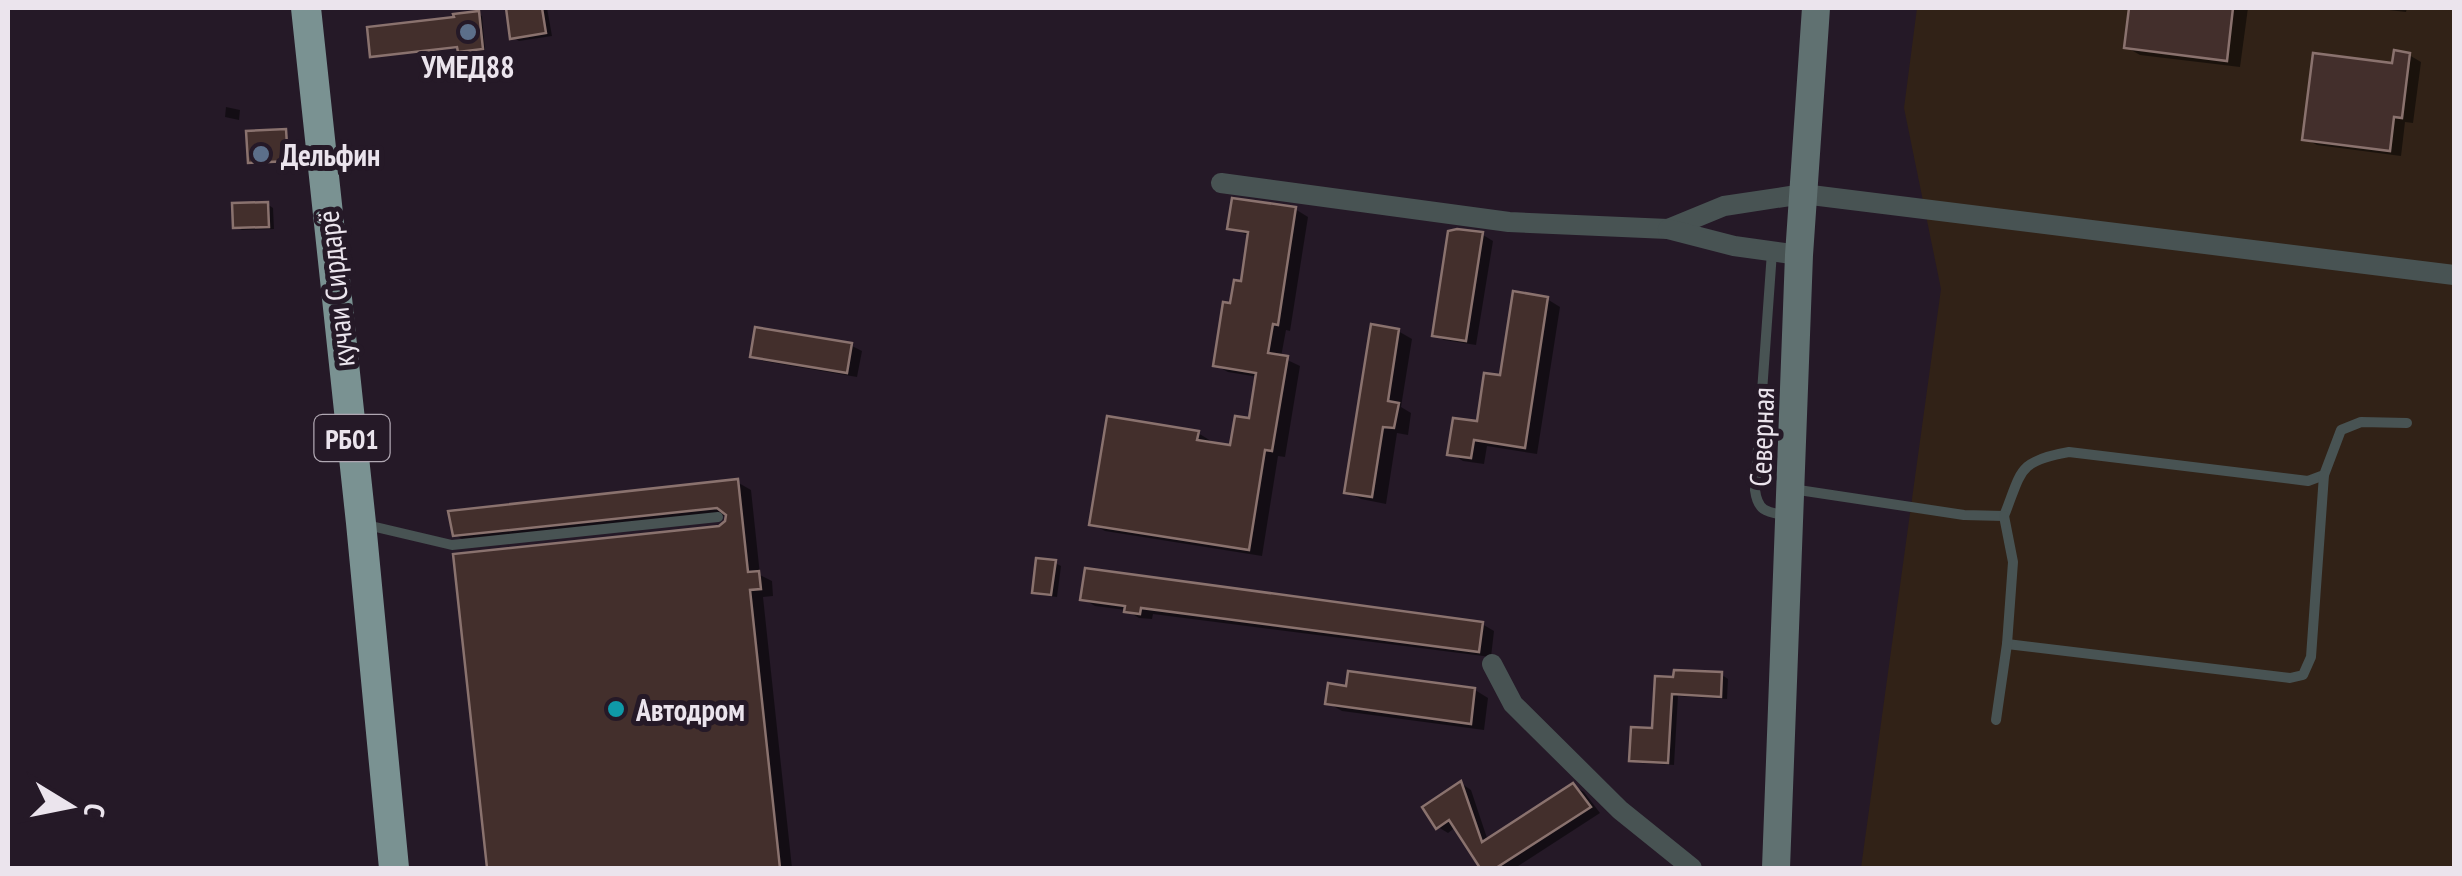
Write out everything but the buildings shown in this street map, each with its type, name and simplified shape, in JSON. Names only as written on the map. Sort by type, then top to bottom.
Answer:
[{"type":"highway","name":"РБ01","points":[[289,8],[352,522],[375,868]]},
{"type":"highway","name":"кучаи Сирдарё","points":[[306,8],[352,522],[394,868]]},
{"type":"main road","name":"Северная","points":[[1776,868],[1791,503],[1786,254],[1802,194],[1816,8]]},
{"type":"street","points":[[1221,183],[1509,222],[1668,229],[1786,254]]},
{"type":"street","points":[[1668,229],[1724,206],[1802,194],[2454,275]]},
{"type":"street","points":[[1492,664],[1513,704],[1620,810],[1692,868]]},
{"type":"lane","points":[[1786,254],[1754,490],[1757,505],[1763,512],[1791,503],[2004,516]]},
{"type":"lane","points":[[2007,644],[2290,678],[2303,675],[2310,657],[2324,475],[2341,430],[2361,422],[2407,423]]},
{"type":"lane","points":[[1996,720],[2014,562],[2004,516],[2024,467],[2041,457],[2068,452],[2308,481],[2324,475]]},
{"type":"lane","points":[[352,522],[452,544],[718,518]]},
{"type":"shaded area","points":[[1917,8],[2454,8],[2454,868],[1861,868],[1941,289],[1904,108]]},
{"type":"place","name":"УМЕД88","points":[[468,32]]},
{"type":"place","name":"Дельфин","points":[[261,154]]},
{"type":"place","name":"Автодром","points":[[616,709]]}]
